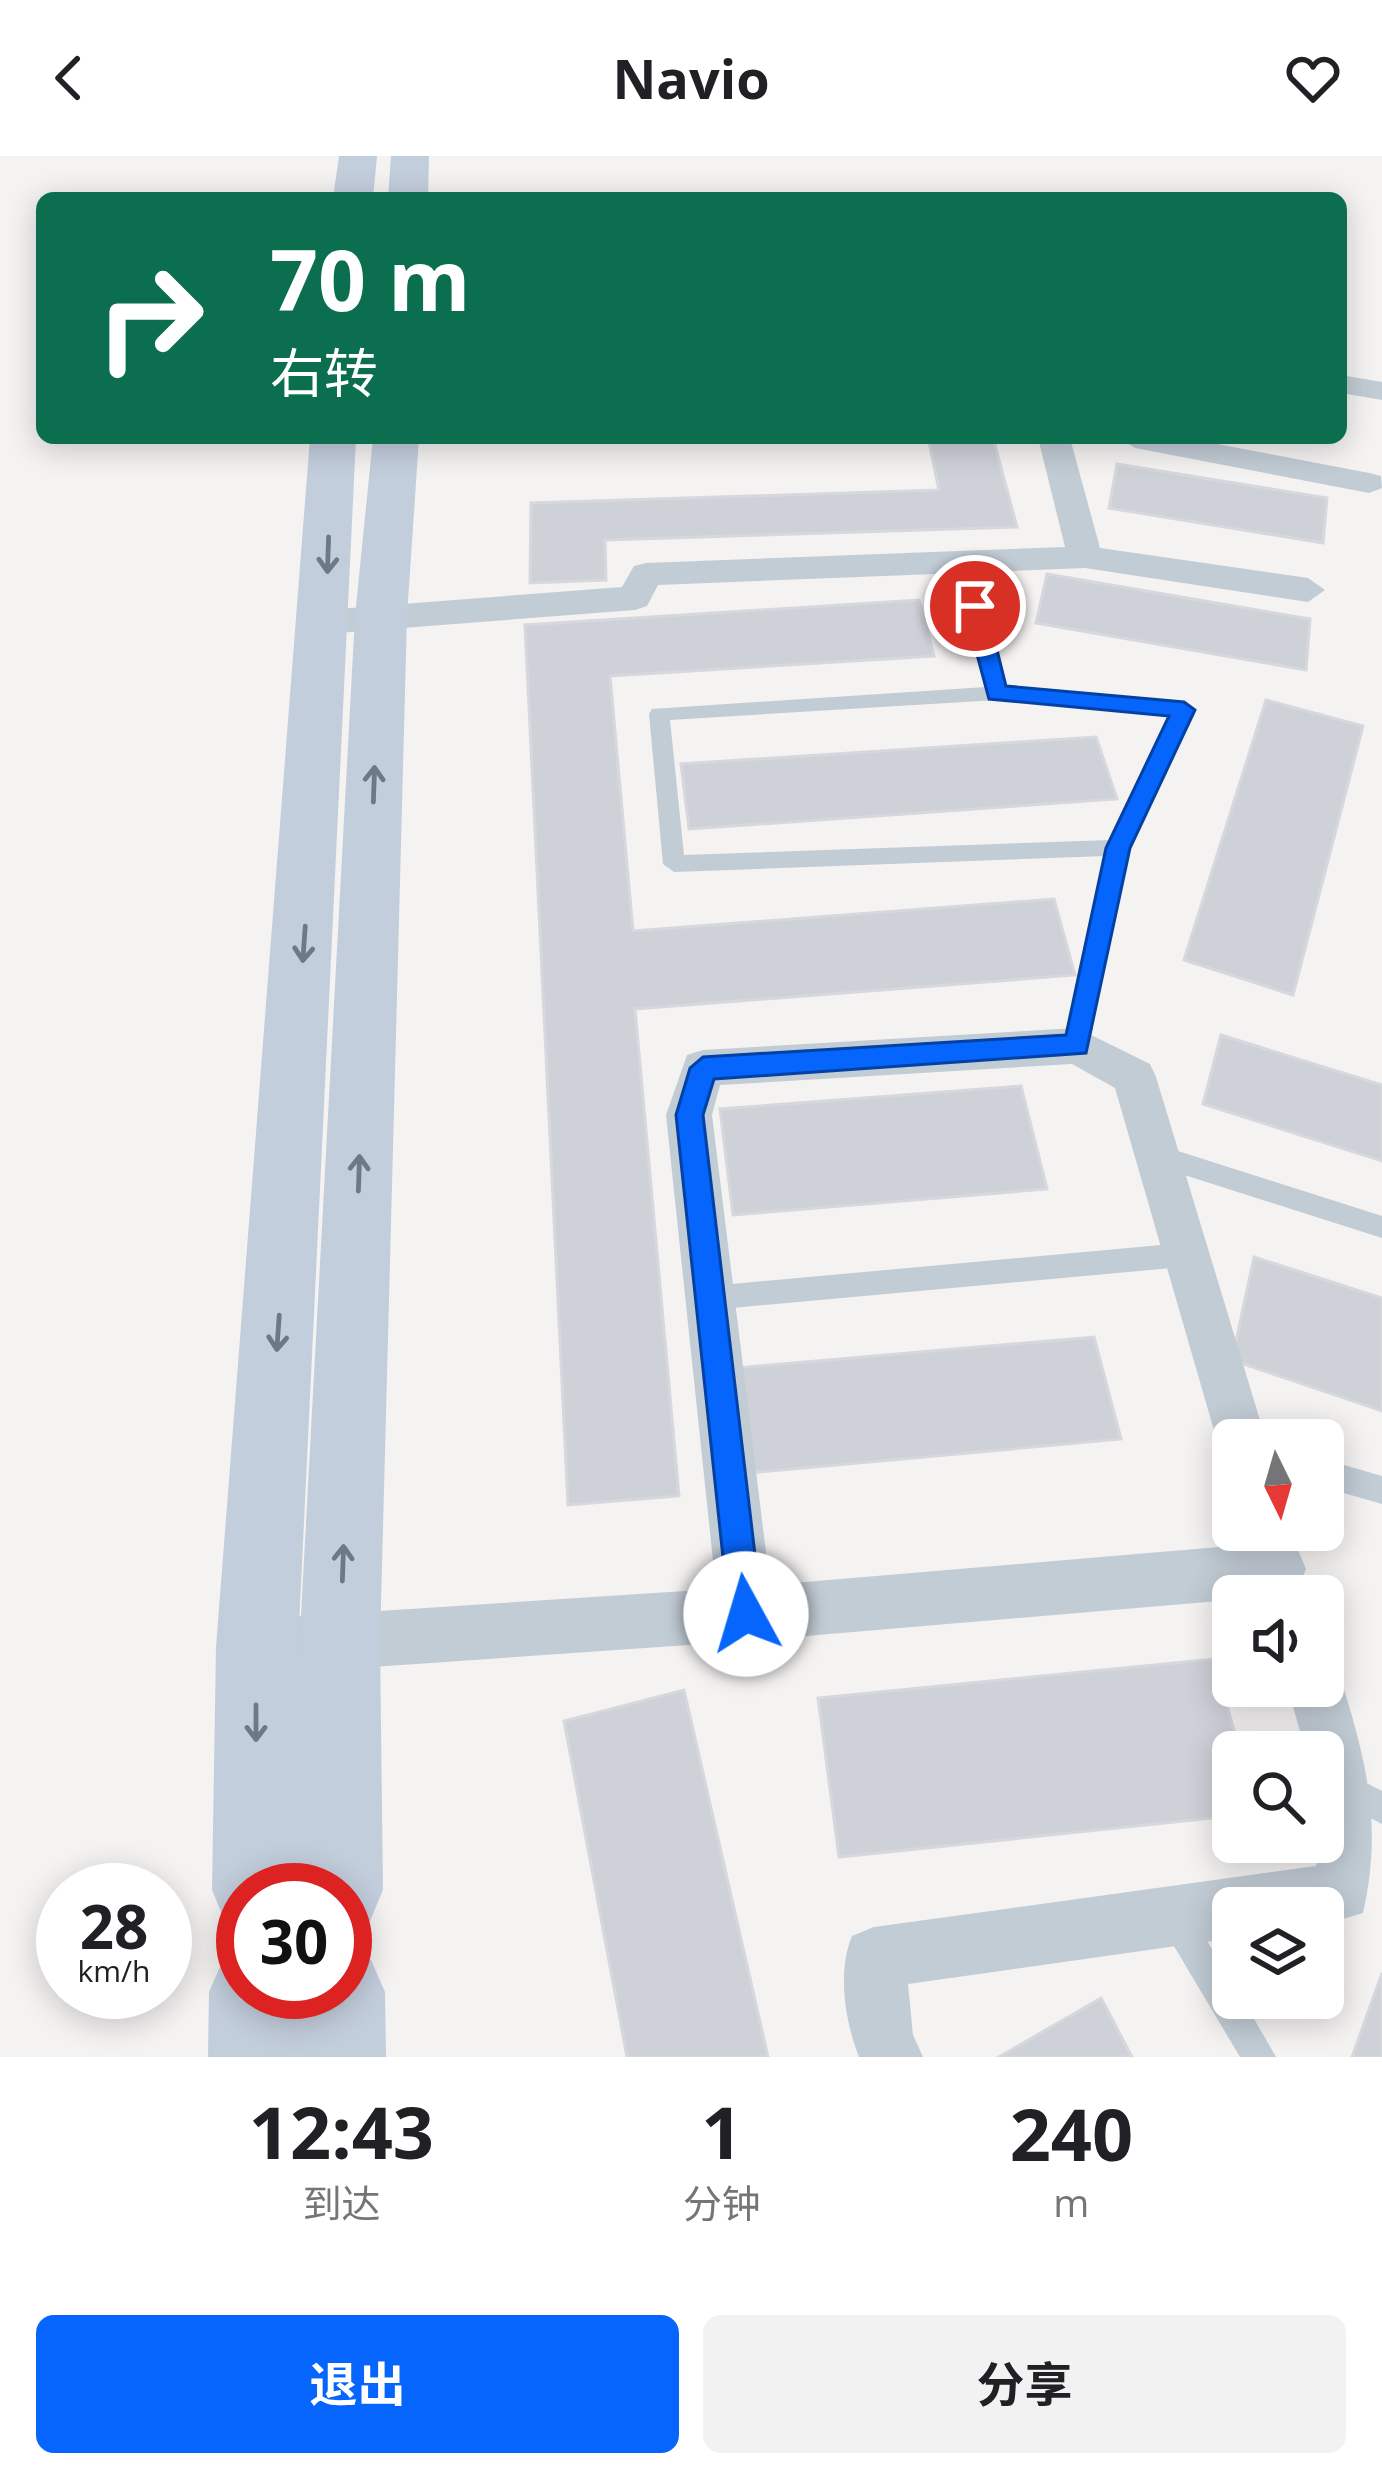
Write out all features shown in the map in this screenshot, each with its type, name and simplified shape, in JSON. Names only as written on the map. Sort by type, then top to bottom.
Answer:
[{"type":"main road","points":[[354,192],[358,156]]},
{"type":"main road","points":[[408,192],[410,156]]},
{"type":"main road","points":[[334,444],[353,619],[339,1863]]},
{"type":"main road","points":[[256,1863],[256,1646],[353,619],[395,444]]},
{"type":"main road","points":[[255,2057],[256,2019]]},
{"type":"main road","points":[[339,2019],[339,2057]]},
{"type":"street","points":[[1347,385],[1382,391]]},
{"type":"street","points":[[1056,444],[1085,557]]},
{"type":"street","points":[[1166,444],[1370,483]]},
{"type":"street","points":[[353,619],[635,598],[646,574],[1085,557],[1309,590]]},
{"type":"street","points":[[746,1614],[689,1115],[703,1068],[1077,1046],[1133,1077],[1234,1419]]},
{"type":"street","points":[[256,1646],[746,1614],[1278,1565]]},
{"type":"street","points":[[891,2057],[882,2035],[874,1958],[1342,1892],[1353,1814],[1364,1798],[1324,1707]]},
{"type":"lane","points":[[964,562],[997,693]]},
{"type":"lane","points":[[1077,1046],[1118,848],[1184,710],[997,693],[659,714],[674,864],[1118,848]]},
{"type":"lane","points":[[1155,1155],[1382,1227]]},
{"type":"lane","points":[[710,1298],[1183,1255]]},
{"type":"lane","points":[[1344,1479],[1382,1490]]},
{"type":"lane","points":[[1173,1915],[1259,2057]]},
{"type":"building","points":[[929,444],[995,444],[1017,527],[605,540],[606,580],[530,583],[531,503],[939,490]]},
{"type":"building","points":[[1117,464],[1327,498],[1323,543],[1109,508]]},
{"type":"building","points":[[1047,574],[1310,619],[1306,670],[1036,623]]},
{"type":"building","points":[[919,600],[934,656],[610,676],[633,931],[1054,899],[1075,975],[635,1009],[679,1496],[568,1505],[525,625]]},
{"type":"building","points":[[1266,700],[1363,726],[1293,995],[1184,960]]},
{"type":"building","points":[[1096,737],[1117,799],[689,829],[681,764]]},
{"type":"building","points":[[1221,1035],[1382,1085],[1382,1161],[1203,1104]]},
{"type":"building","points":[[1021,1086],[1047,1189],[733,1215],[720,1109]]},
{"type":"building","points":[[1254,1257],[1382,1298],[1382,1411],[1232,1360]]},
{"type":"building","points":[[1094,1337],[1121,1439],[748,1473],[736,1368]]},
{"type":"building","points":[[1212,1659],[1212,1707],[1227,1707],[1234,1731],[1212,1731],[1212,1818],[839,1857],[818,1698]]},
{"type":"building","points":[[684,1690],[768,2057],[627,2057],[564,1721]]},
{"type":"building","points":[[1382,1973],[1382,2057],[1352,2057]]},
{"type":"building","points":[[1101,1998],[1132,2057],[999,2057]]},
{"type":"route","points":[[746,1614],[689,1115],[703,1068],[1077,1046],[1118,848],[1184,710],[997,693],[975,606]]}]
